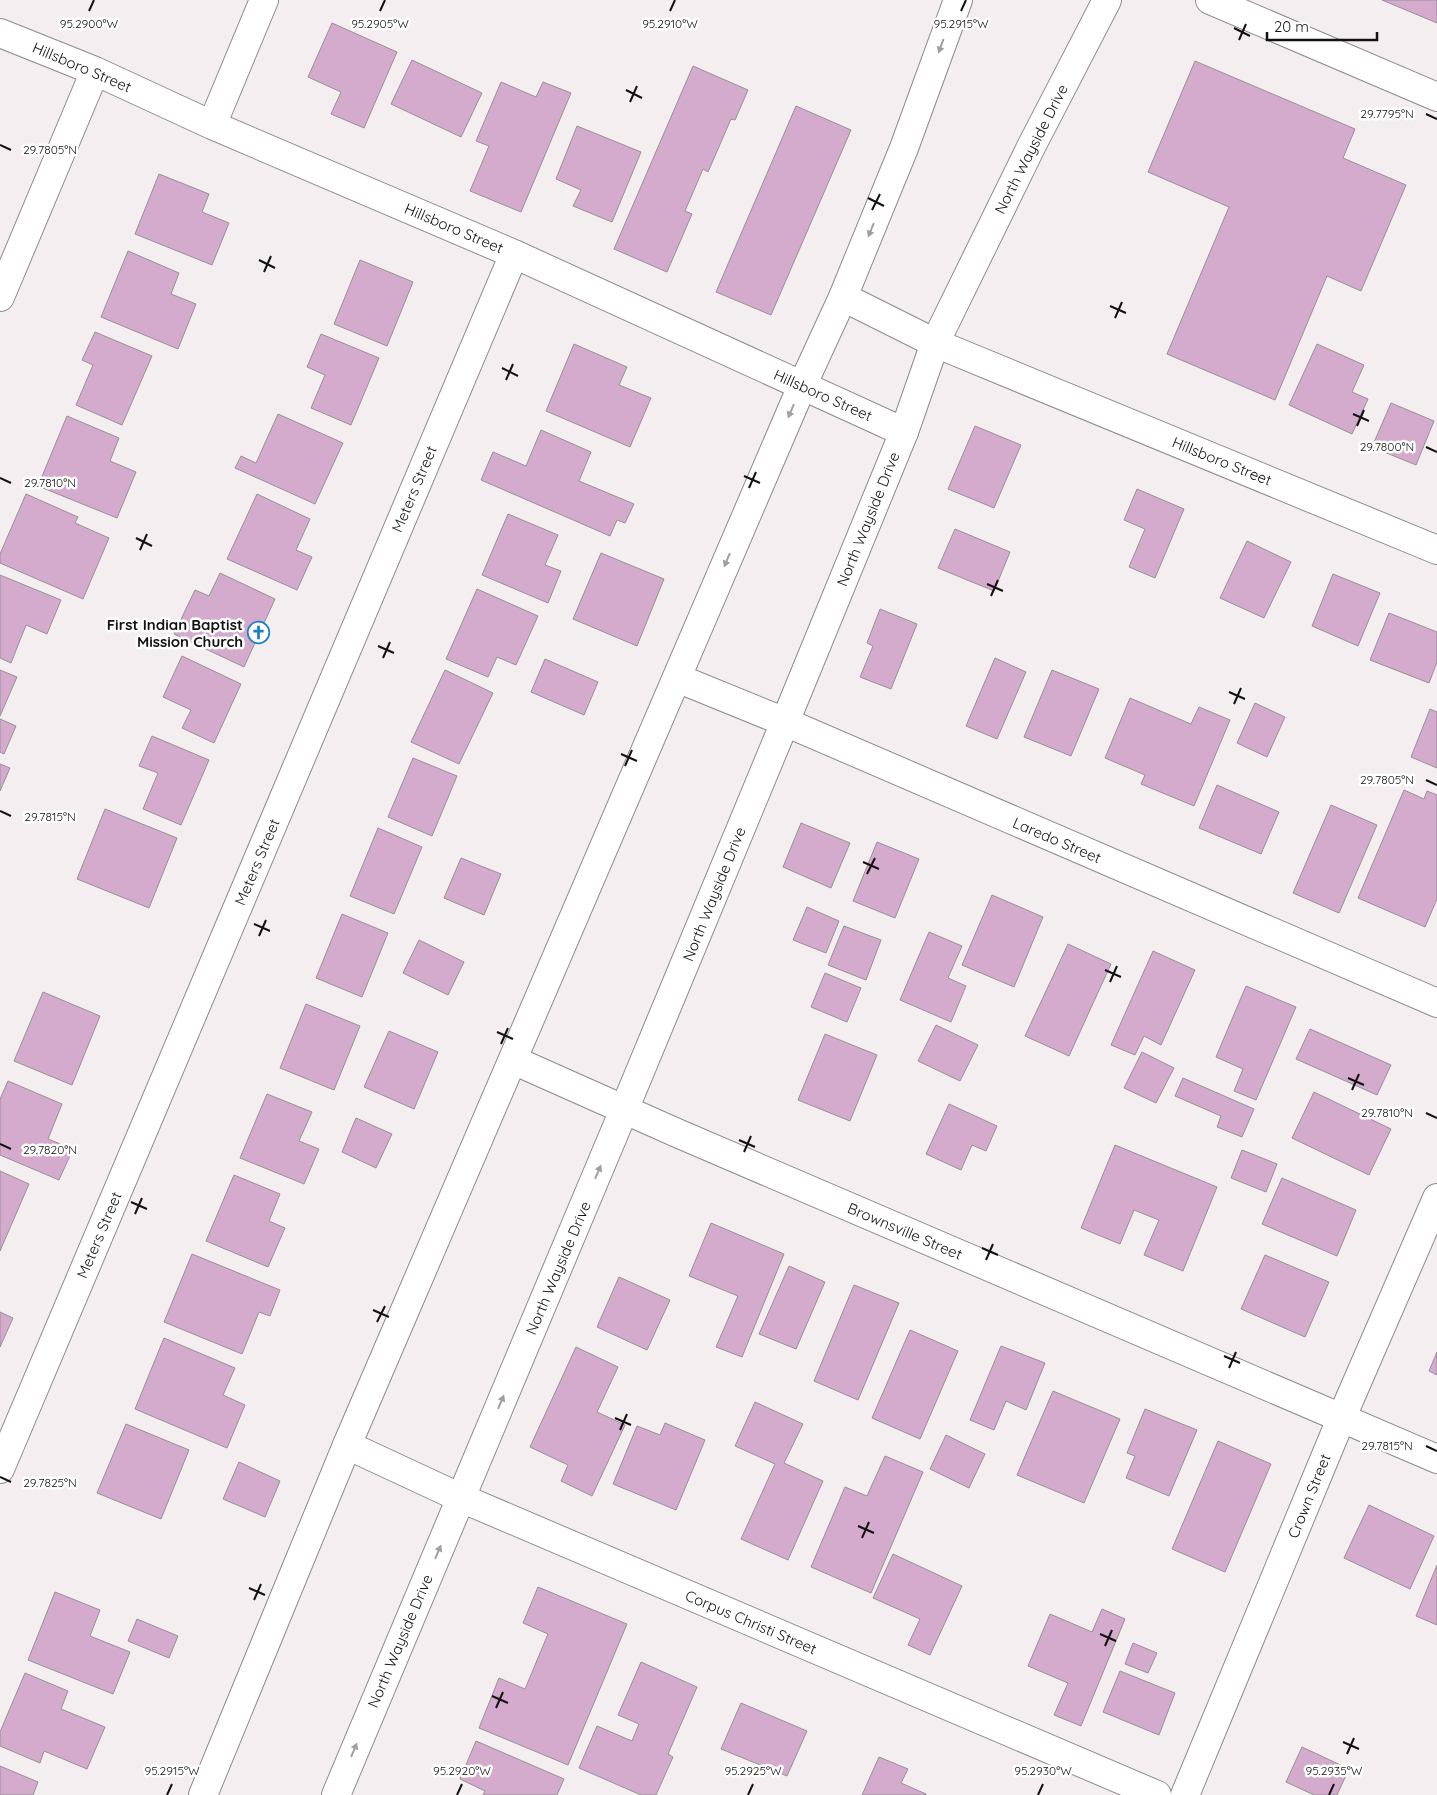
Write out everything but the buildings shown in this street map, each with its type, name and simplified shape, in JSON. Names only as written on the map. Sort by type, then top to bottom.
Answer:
[{"type":"street","points":[[212,125],[264,0]]},
{"type":"street","points":[[203,1795],[347,1445],[802,386],[843,297],[904,148],[958,0]]},
{"type":"street","name":"North Wayside Drive","points":[[336,1795],[785,722],[904,432],[935,343],[1032,145],[1107,0]]},
{"type":"street","points":[[1210,0],[1437,97]]},
{"type":"street","name":"Hillsboro Street","points":[[0,33],[95,72],[212,125],[514,254],[904,432]]},
{"type":"street","points":[[0,297],[95,72]]},
{"type":"street","name":"Meters Street","points":[[0,1469],[514,254]]},
{"type":"street","name":"Hillsboro Street","points":[[843,297],[935,343],[1437,550]]},
{"type":"street","name":"Laredo Street","points":[[677,678],[785,722],[1437,1003]]},
{"type":"street","name":"Brownsville Street","points":[[513,1060],[624,1110],[1437,1459]]},
{"type":"street","name":"Crown Street","points":[[1185,1795],[1341,1419],[1437,1198]]},
{"type":"street","name":"Corpus Christi Street","points":[[347,1445],[461,1498],[1157,1795]]},
{"type":"place","name":"First Indian Baptist Mission Church","points":[[259,633]]}]
